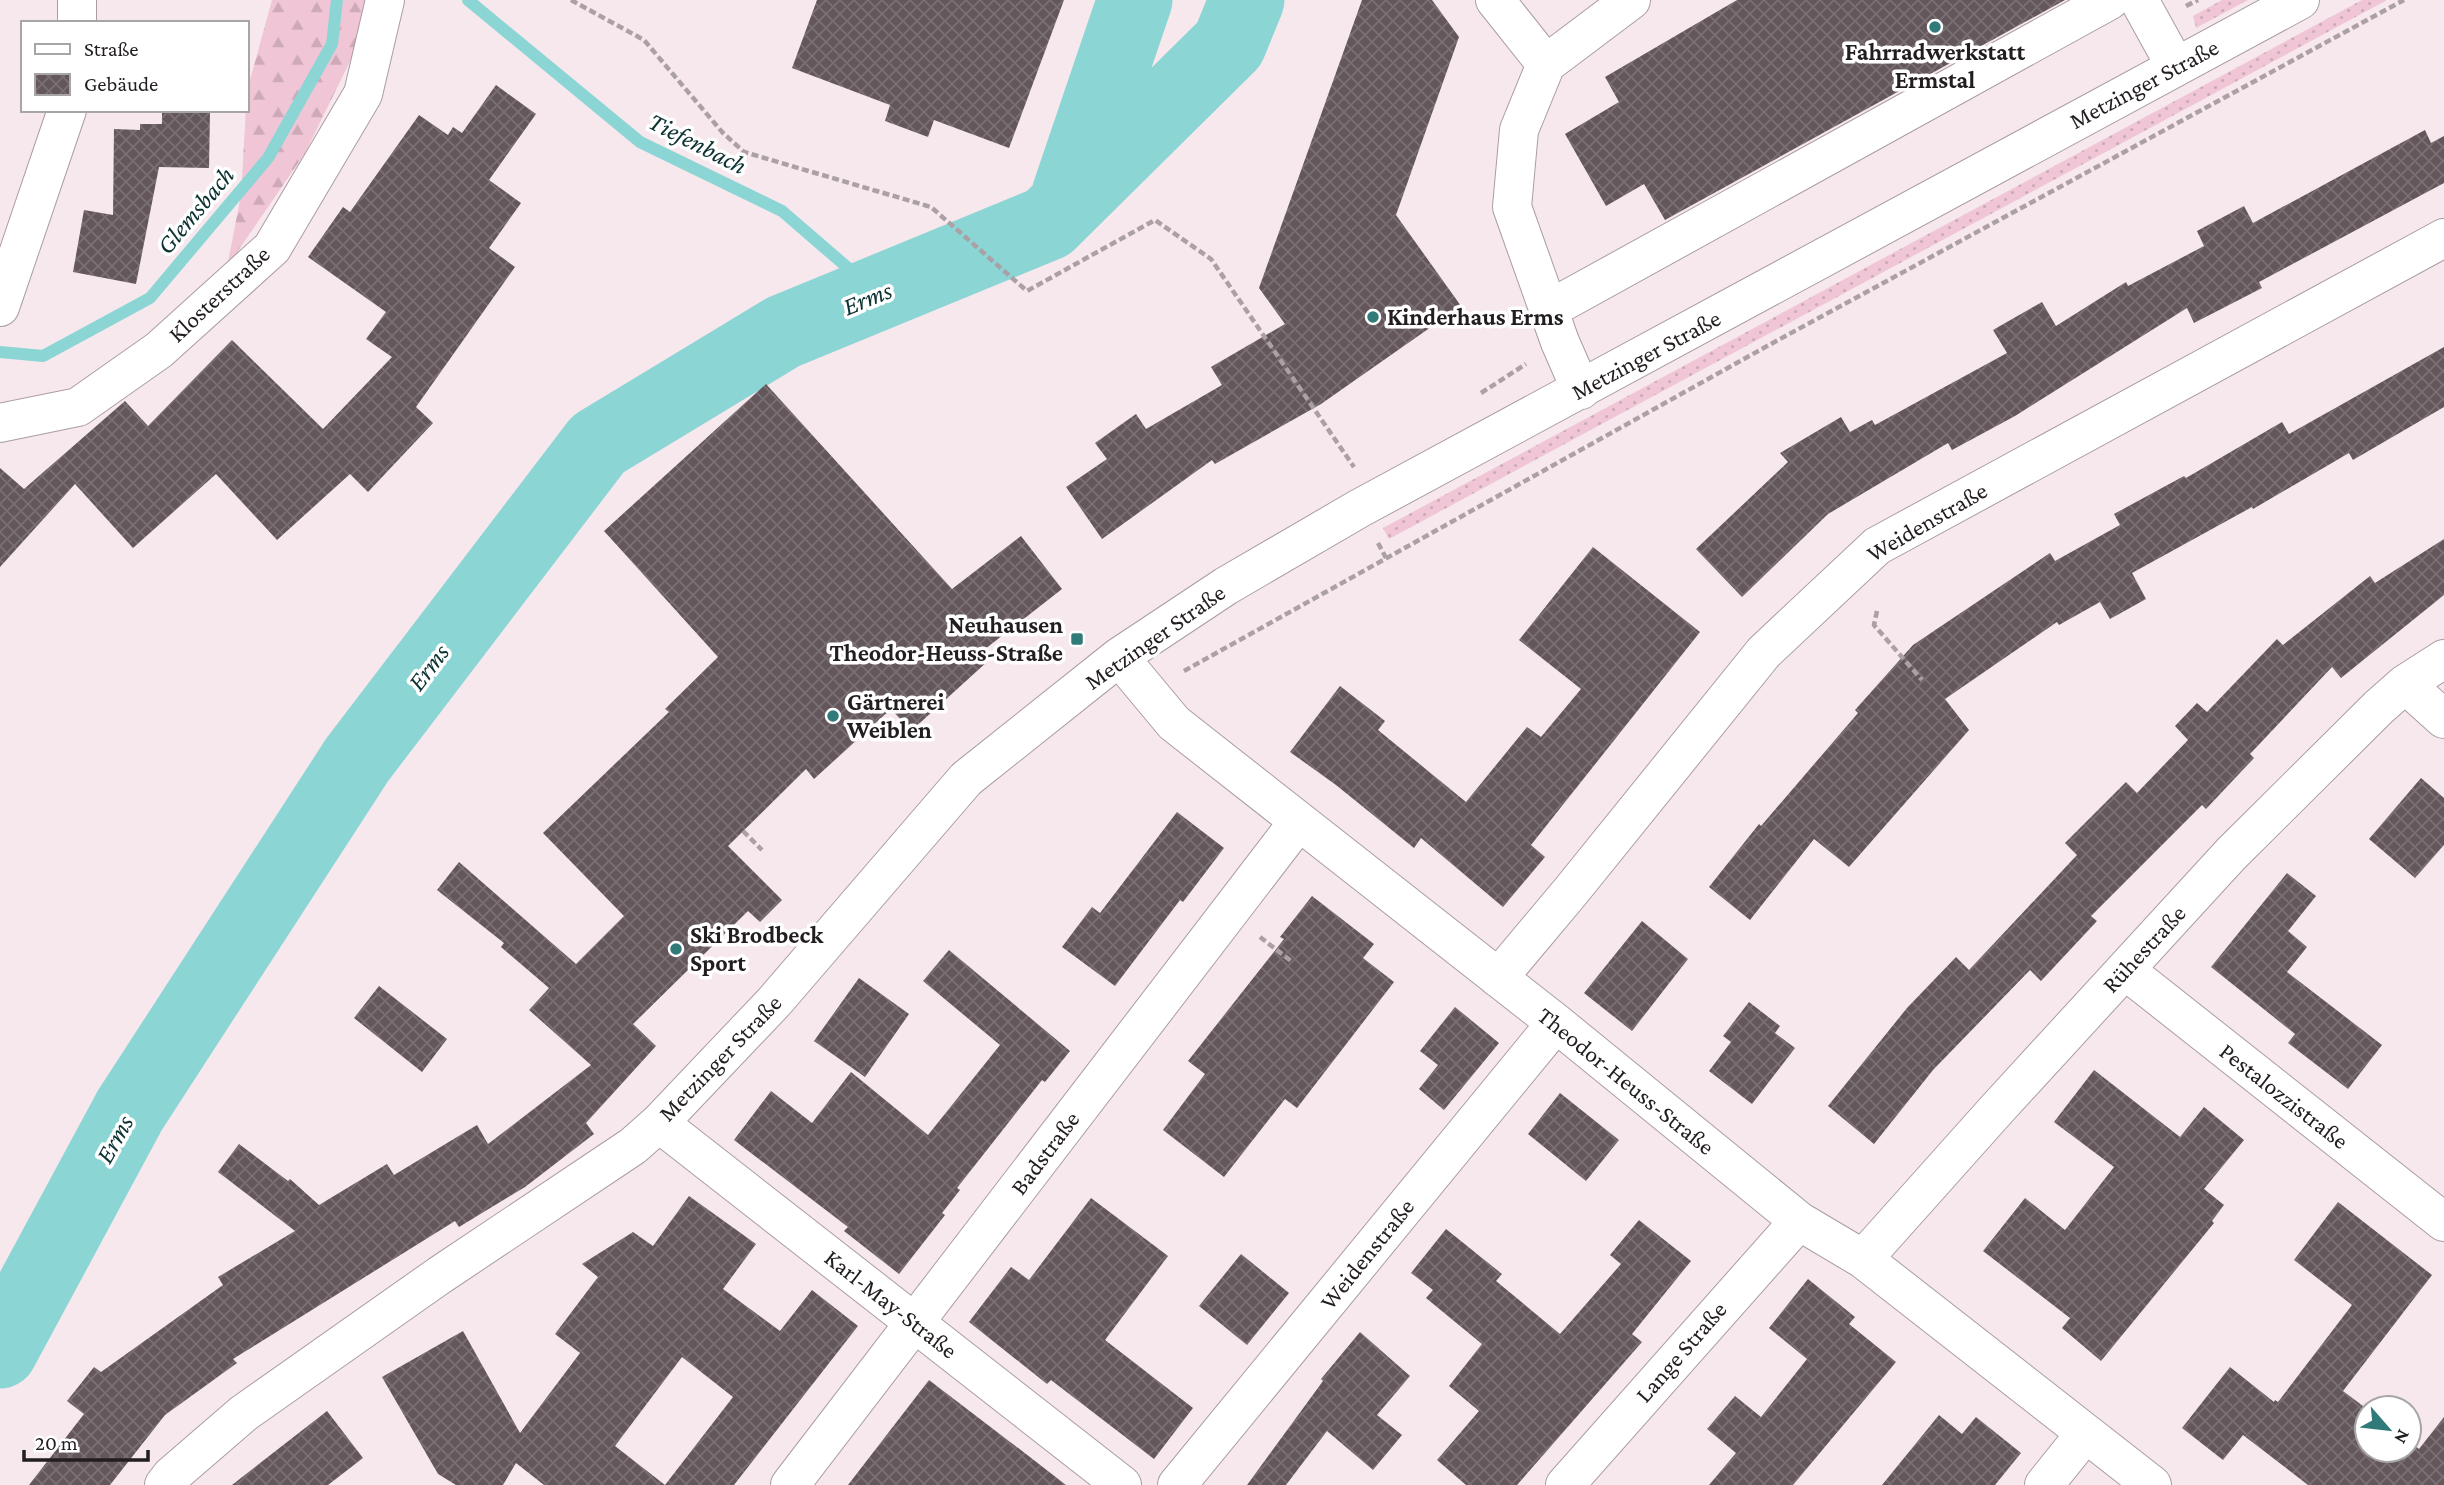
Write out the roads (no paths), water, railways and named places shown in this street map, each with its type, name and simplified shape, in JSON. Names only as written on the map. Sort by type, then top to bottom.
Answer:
[{"type":"street","points":[[77,0],[77,21]]},
{"type":"street","name":"Klosterstraße","points":[[0,423],[78,407],[159,350],[272,248],[363,94],[385,0]]},
{"type":"street","points":[[1495,0],[1546,64]]},
{"type":"street","points":[[1581,390],[1548,310],[1512,207],[1519,130],[1546,64],[1631,0]]},
{"type":"street","points":[[1548,310],[2110,0]]},
{"type":"street","points":[[2138,0],[2176,67]]},
{"type":"street","name":"Metzinger Straße","points":[[173,1482],[244,1413],[440,1275],[633,1146],[659,1123],[774,1002],[966,779],[1119,657],[1226,586],[1376,500],[2300,0]]},
{"type":"street","points":[[0,307],[66,112]]},
{"type":"street","name":"Weidenstraße","points":[[1498,978],[1764,652],[1877,546],[2444,238]]},
{"type":"street","name":"Theodor-Heuss-Straße","points":[[1119,657],[1174,723],[1556,1023],[1799,1221],[1863,1259],[2151,1485]]},
{"type":"street","name":"Rühestraße","points":[[1863,1259],[2231,854],[2379,707],[2405,684],[2444,659]]},
{"type":"street","points":[[2405,684],[2444,719]]},
{"type":"street","name":"Badstraße","points":[[790,1485],[1298,821]]},
{"type":"street","name":"Pestalozzistraße","points":[[2125,970],[2444,1222]]},
{"type":"street","name":"Weidenstraße","points":[[1177,1485],[1556,1023]]},
{"type":"street","name":"Karl-May-Straße","points":[[659,1123],[1122,1485]]},
{"type":"street","name":"Lange Straße","points":[[1565,1485],[1799,1221]]},
{"type":"street","points":[[2044,1485],[2085,1434]]},
{"type":"waterway","name":"Glemsbach","points":[[0,352],[43,356],[150,298],[268,158],[332,44],[337,0]]},
{"type":"waterway","name":"Tiefenbach","points":[[468,0],[640,142],[782,211],[877,293]]},
{"type":"waterway","name":"Erms","points":[[1069,194],[1135,0]]},
{"type":"waterway","name":"Erms","points":[[0,1351],[130,1110],[357,760],[598,444],[783,332],[1048,223],[1229,44],[1247,0]]},
{"type":"place","name":"Fahrradwerkstatt Ermstal","points":[[1935,27]]},
{"type":"place","name":"Kinderhaus Erms","points":[[1373,317]]},
{"type":"place","name":"Neuhausen Theodor-Heuss-Straße","points":[[1077,639]]},
{"type":"place","name":"Gärtnerei Weiblen","points":[[833,716]]},
{"type":"place","name":"Ski Brodbeck Sport","points":[[676,949]]}]
